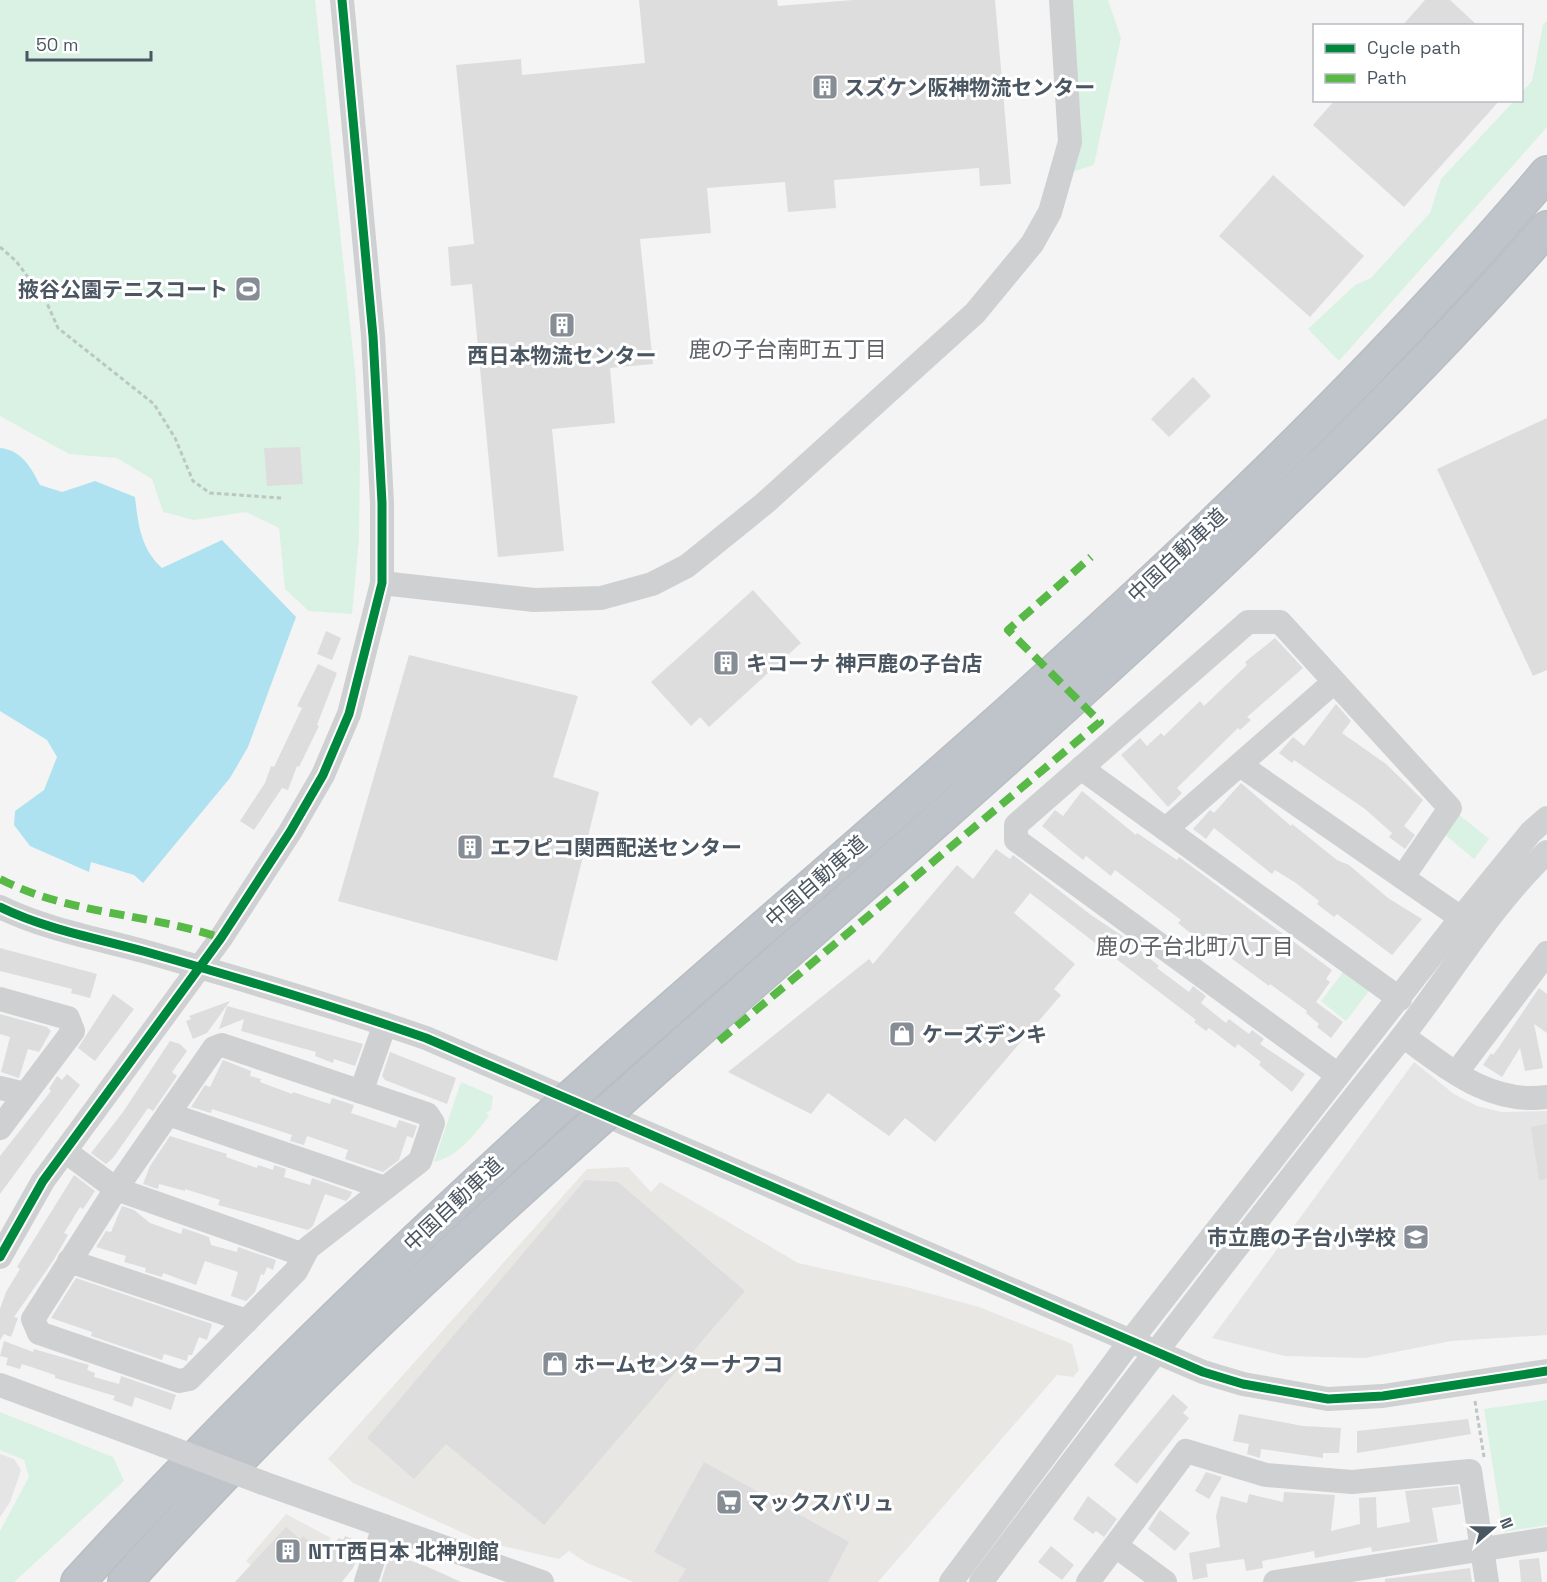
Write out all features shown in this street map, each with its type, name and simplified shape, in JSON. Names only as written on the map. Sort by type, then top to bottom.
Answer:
[{"type":"highway","name":"中国自動車道","points":[[78,1582],[171,1480],[295,1355],[542,1123],[999,719],[1252,484],[1391,346],[1496,234],[1547,173]]},
{"type":"highway","name":"中国自動車道","points":[[125,1582],[203,1494],[448,1255],[1024,744],[1154,625],[1404,384],[1547,228]]},
{"type":"street","points":[[0,1257],[43,1181],[198,968],[283,842],[323,775],[349,714],[382,583],[381,444],[342,0]]},
{"type":"street","points":[[382,583],[534,600],[601,598],[652,584],[687,566],[765,503],[975,312],[1032,244],[1050,212],[1070,142],[1061,0]]},
{"type":"street","points":[[1338,1075],[1016,840],[1016,825],[1248,622],[1280,622],[1450,808],[1403,877]]},
{"type":"street","points":[[1166,829],[1334,682]]},
{"type":"street","points":[[1240,765],[1461,918]]},
{"type":"street","points":[[1082,768],[1400,999]]},
{"type":"street","points":[[951,1582],[1132,1339],[1400,999],[1461,918],[1531,832],[1547,818]]},
{"type":"street","points":[[981,1582],[1156,1350],[1403,1036],[1488,921],[1529,870],[1547,852]]},
{"type":"street","points":[[0,907],[17,915],[84,936],[323,1002],[437,1043],[1132,1339],[1203,1372],[1244,1384],[1328,1399],[1383,1396],[1547,1371]]},
{"type":"street","points":[[1456,1073],[1547,953]]},
{"type":"street","points":[[0,999],[68,1018],[73,1031],[0,1128]]},
{"type":"street","points":[[361,1092],[385,1024]]},
{"type":"street","points":[[1403,1036],[1489,1093],[1531,1099],[1547,1097]]},
{"type":"street","points":[[222,1045],[427,1114],[433,1123],[420,1161],[308,1248],[296,1271],[189,1379],[179,1380],[39,1333],[33,1320],[116,1189],[168,1114],[214,1047],[222,1045]]},
{"type":"street","points":[[0,1088],[25,1094]]},
{"type":"street","points":[[168,1114],[386,1188]]},
{"type":"street","points":[[65,1151],[116,1189],[304,1254]]},
{"type":"street","points":[[69,1261],[247,1321]]},
{"type":"street","points":[[0,1385],[263,1483],[542,1582]]},
{"type":"street","points":[[1088,1582],[1186,1451],[1266,1475],[1352,1482],[1470,1471],[1486,1582]]},
{"type":"street","points":[[366,1582],[384,1526]]},
{"type":"street","points":[[1275,1582],[1547,1539]]},
{"type":"street","points":[[1116,1546],[1165,1582]]},
{"type":"path","points":[[0,247],[16,261],[46,301],[58,327],[154,404],[176,438],[193,481],[210,493],[281,498]]},
{"type":"shaded area","name":"市立鹿の子台小学校","points":[[1414,1062],[1454,1094],[1477,1106],[1502,1112],[1547,1111],[1547,1335],[1451,1341],[1365,1358],[1285,1356],[1212,1338]]},
{"type":"shaded area","points":[[628,1167],[651,1192],[660,1182],[798,1263],[906,1287],[979,1307],[1072,1344],[1079,1370],[1073,1377],[1057,1375],[878,1582],[634,1582],[587,1563],[569,1551],[559,1559],[481,1541],[353,1483],[328,1459],[587,1169]]},
{"type":"shaded area","points":[[0,1454],[14,1459],[21,1470],[10,1502],[0,1517]]},
{"type":"shaded area","points":[[286,1514],[331,1538],[293,1582],[271,1582],[246,1561]]},
{"type":"green space","points":[[0,0],[315,0],[355,371],[360,448],[359,538],[352,614],[309,611],[285,589],[279,528],[246,512],[194,520],[163,512],[152,479],[117,458],[69,454],[0,416]]},
{"type":"green space","points":[[1070,0],[1108,0],[1121,38],[1094,165],[1072,172],[1081,120]]},
{"type":"green space","points":[[1547,21],[1547,127],[1339,361],[1308,329],[1355,285],[1371,278],[1430,213],[1441,179],[1513,102],[1523,102],[1523,91],[1532,81],[1543,25]]},
{"type":"green space","points":[[1458,814],[1489,839],[1474,859],[1443,833]]},
{"type":"green space","points":[[1344,971],[1369,991],[1346,1021],[1321,1001]]},
{"type":"green space","points":[[461,1082],[493,1096],[491,1110],[486,1113],[489,1116],[458,1150],[434,1162]]},
{"type":"green space","points":[[1547,1400],[1547,1525],[1503,1532],[1484,1409]]},
{"type":"green space","points":[[0,1412],[113,1457],[124,1481],[14,1582],[0,1582],[0,1531],[29,1477],[24,1460],[0,1450]]},
{"type":"water","points":[[0,448],[20,456],[40,485],[62,492],[95,481],[135,497],[139,526],[145,544],[149,553],[162,568],[222,540],[296,617],[248,747],[230,778],[143,883],[134,875],[91,862],[89,872],[30,846],[14,825],[15,811],[44,790],[57,757],[47,740],[0,711]]},
{"type":"building","points":[[639,0],[777,0],[778,6],[853,0],[995,0],[1011,184],[980,186],[979,168],[834,180],[836,208],[788,212],[785,182],[707,188],[711,233],[640,239],[653,364],[610,368],[615,423],[552,429],[564,551],[498,557],[472,284],[451,286],[448,247],[474,244],[456,65],[521,59],[522,75],[645,63]]},
{"type":"building","points":[[1425,0],[1450,0],[1476,24],[1404,24]]},
{"type":"building","points":[[1333,102],[1498,102],[1404,207],[1313,125]]},
{"type":"building","points":[[1273,175],[1364,256],[1310,317],[1219,236]]},
{"type":"building","points":[[1193,377],[1211,396],[1169,437],[1151,419]]},
{"type":"building","points":[[1547,418],[1547,670],[1533,676],[1437,469]]},
{"type":"building","points":[[300,447],[303,484],[267,486],[264,448]]},
{"type":"building","name":"キコーナ 神戸鹿の子台店","points":[[753,590],[801,643],[709,727],[700,717],[691,726],[651,682]]},
{"type":"building","points":[[326,631],[341,638],[332,660],[317,654]]},
{"type":"building","points":[[1275,638],[1303,668],[1247,717],[1251,720],[1240,730],[1238,728],[1177,788],[1182,793],[1168,807],[1121,755],[1140,738],[1147,746],[1161,733],[1164,736],[1200,701],[1204,706],[1247,665],[1245,662]]},
{"type":"building","name":"エフピコ関西配送センター","points":[[409,655],[578,696],[553,777],[599,792],[557,961],[338,901]]},
{"type":"building","points":[[318,664],[337,673],[317,725],[319,726],[299,767],[297,766],[288,790],[282,788],[254,830],[240,821],[265,783],[271,766],[274,767],[302,708],[297,706]]},
{"type":"building","points":[[1336,704],[1351,721],[1342,733],[1386,764],[1423,800],[1404,826],[1415,835],[1405,849],[1389,837],[1392,833],[1365,809],[1294,760],[1292,763],[1279,753],[1293,737],[1304,746]]},
{"type":"building","points":[[1241,783],[1291,826],[1292,824],[1337,860],[1349,865],[1388,898],[1422,919],[1392,955],[1337,914],[1334,917],[1317,904],[1319,901],[1296,883],[1275,870],[1272,874],[1214,828],[1206,839],[1193,829],[1210,810],[1214,813]]},
{"type":"building","points":[[1082,791],[1136,835],[1137,833],[1177,860],[1179,857],[1332,970],[1326,979],[1330,982],[1316,1002],[1343,1022],[1331,1038],[1317,1027],[1319,1024],[1306,1013],[1307,1011],[1197,933],[1194,936],[1178,923],[1181,920],[1115,870],[1111,876],[1086,856],[1083,860],[1042,826],[1055,810],[1063,816]]},
{"type":"building","name":"ケーズデンキ","points":[[996,849],[1010,859],[1013,855],[1121,935],[1159,966],[1157,968],[1189,992],[1193,986],[1206,996],[1201,1003],[1226,1023],[1229,1019],[1249,1034],[1252,1030],[1264,1039],[1260,1044],[1305,1074],[1292,1092],[1259,1065],[1261,1062],[1238,1044],[1235,1048],[1209,1028],[1206,1031],[1194,1022],[1196,1020],[1030,893],[1014,913],[1075,964],[1054,989],[1061,995],[935,1142],[905,1118],[889,1136],[828,1093],[811,1114],[728,1072],[869,959],[873,964],[957,865],[973,879]]},
{"type":"building","points":[[0,948],[97,974],[90,998],[71,993],[72,989],[0,971]]},
{"type":"building","points":[[1539,988],[1547,994],[1547,1033],[1534,1024],[1543,1068],[1525,1071],[1520,1048],[1502,1077],[1483,1065],[1491,1053],[1493,1055],[1499,1047]]},
{"type":"building","points":[[113,994],[134,1009],[95,1061],[78,1048]]},
{"type":"building","points":[[230,1001],[207,1033],[193,1039],[186,1021],[191,1019],[189,1016]]},
{"type":"building","points":[[227,1006],[363,1044],[355,1066],[334,1059],[333,1063],[315,1056],[316,1052],[241,1031],[244,1019],[219,1029]]},
{"type":"building","points":[[0,1014],[47,1027],[51,1031],[39,1052],[28,1049],[19,1078],[1,1072],[10,1037],[0,1034]]},
{"type":"building","points":[[170,1041],[180,1044],[187,1051],[172,1072],[177,1076],[153,1111],[148,1108],[113,1158],[106,1164],[91,1153],[123,1112]]},
{"type":"building","points":[[390,1052],[456,1078],[447,1104],[385,1080],[382,1076]]},
{"type":"building","points":[[223,1060],[251,1071],[250,1076],[261,1079],[260,1082],[292,1094],[293,1092],[330,1104],[332,1098],[354,1105],[351,1113],[396,1128],[399,1120],[417,1126],[413,1138],[407,1136],[399,1160],[383,1172],[345,1159],[348,1150],[307,1136],[304,1145],[290,1141],[292,1135],[212,1109],[211,1113],[191,1107],[205,1085],[210,1087]]},
{"type":"building","points":[[67,1074],[80,1085],[0,1194],[0,1156],[51,1091],[49,1089],[57,1076],[62,1080]]},
{"type":"building","points":[[1547,1124],[1547,1179],[1539,1180],[1531,1127]]},
{"type":"building","points":[[170,1136],[227,1154],[226,1157],[257,1168],[258,1165],[273,1170],[274,1165],[286,1169],[284,1177],[310,1185],[312,1178],[352,1192],[346,1201],[325,1194],[313,1226],[308,1230],[218,1205],[220,1200],[185,1189],[185,1191],[159,1184],[158,1189],[143,1184],[150,1166]]},
{"type":"building","points":[[74,1175],[95,1191],[83,1209],[80,1207],[64,1233],[68,1235],[53,1261],[14,1317],[18,1318],[11,1337],[4,1334],[0,1340],[0,1309],[6,1292],[20,1269],[17,1267]]},
{"type":"building","name":"ホームセンターナフコ","points":[[585,1180],[618,1182],[745,1291],[544,1525],[446,1444],[414,1479],[367,1438]]},
{"type":"building","points":[[122,1206],[134,1210],[150,1223],[181,1234],[183,1228],[209,1237],[211,1245],[237,1252],[238,1247],[276,1260],[273,1270],[267,1267],[264,1275],[261,1274],[255,1292],[246,1301],[231,1296],[238,1272],[205,1261],[196,1285],[163,1273],[162,1277],[145,1272],[146,1268],[124,1262],[126,1256],[96,1247],[106,1231],[111,1232]]},
{"type":"building","points":[[76,1278],[212,1324],[207,1340],[199,1337],[187,1361],[164,1354],[162,1360],[91,1336],[92,1332],[51,1318]]},
{"type":"building","points":[[4,1341],[33,1352],[34,1349],[89,1365],[87,1370],[95,1373],[94,1377],[119,1384],[121,1376],[176,1395],[171,1410],[135,1397],[132,1407],[113,1400],[115,1396],[55,1378],[55,1375],[22,1364],[20,1369],[6,1365],[8,1358],[0,1356]]},
{"type":"building","points":[[1173,1394],[1188,1407],[1183,1413],[1189,1418],[1137,1484],[1114,1465]]},
{"type":"building","points":[[1239,1414],[1303,1426],[1341,1428],[1339,1453],[1323,1453],[1323,1458],[1261,1449],[1260,1458],[1247,1454],[1249,1444],[1233,1441]]},
{"type":"building","points":[[1468,1419],[1471,1434],[1357,1453],[1357,1431]]},
{"type":"building","name":"マックスバリュ","points":[[704,1462],[849,1542],[828,1582],[678,1582],[686,1569],[654,1552]]},
{"type":"building","points":[[1206,1472],[1222,1477],[1209,1499],[1195,1491]]},
{"type":"building","points":[[1458,1486],[1461,1504],[1432,1508],[1438,1542],[1372,1552],[1371,1547],[1315,1558],[1314,1551],[1262,1561],[1263,1568],[1246,1571],[1244,1559],[1206,1564],[1208,1577],[1193,1580],[1189,1553],[1220,1547],[1216,1516],[1221,1496],[1247,1503],[1249,1494],[1283,1502],[1284,1492],[1335,1495],[1331,1531],[1360,1524],[1359,1498],[1376,1497],[1377,1528],[1410,1522],[1405,1491]]},
{"type":"building","points":[[1088,1496],[1117,1519],[1104,1537],[1096,1531],[1093,1534],[1073,1519]]},
{"type":"building","points":[[1160,1510],[1190,1533],[1175,1551],[1148,1529]]},
{"type":"building","points":[[286,1527],[300,1539],[303,1536],[325,1554],[339,1538],[343,1540],[345,1536],[363,1543],[353,1568],[342,1582],[235,1582]]},
{"type":"building","points":[[1051,1546],[1074,1565],[1062,1580],[1038,1562]]},
{"type":"building","points":[[390,1553],[428,1567],[461,1582],[381,1582]]},
{"type":"building","points":[[1539,1558],[1542,1582],[1521,1582],[1519,1560]]},
{"type":"building","points":[[1470,1568],[1472,1582],[1385,1582],[1385,1579]]},
{"type":"marked path","points":[[719,1041],[1100,722],[1008,630],[1091,557]]},
{"type":"marked path","points":[[0,879],[54,900],[166,923],[221,938]]},
{"type":"cycle path","points":[[0,1257],[43,1181],[221,938],[290,832],[323,775],[349,714],[382,583],[382,503],[373,336],[342,0]]},
{"type":"cycle path","points":[[0,907],[52,927],[250,982],[426,1038],[1203,1372],[1243,1384],[1328,1399],[1383,1396],[1547,1371]]},
{"type":"place","name":"スズケン阪神物流センター","points":[[825,87]]},
{"type":"place","name":"掖谷公園テニスコート","points":[[248,289]]},
{"type":"place","name":"西日本物流センター","points":[[562,325]]},
{"type":"place","name":"キコーナ 神戸鹿の子台店","points":[[726,663]]},
{"type":"place","name":"エフピコ関西配送センター","points":[[470,847]]},
{"type":"place","name":"ケーズデンキ","points":[[902,1034]]},
{"type":"place","name":"市立鹿の子台小学校","points":[[1416,1237]]},
{"type":"place","name":"ホームセンターナフコ","points":[[555,1364]]},
{"type":"place","name":"マックスバリュ","points":[[729,1502]]},
{"type":"place","name":"NTT西日本 北神別館","points":[[288,1551]]},
{"type":"district","name":"鹿の子台南町五丁目","points":[[788,349]]},
{"type":"district","name":"鹿の子台北町八丁目","points":[[1195,946]]}]
